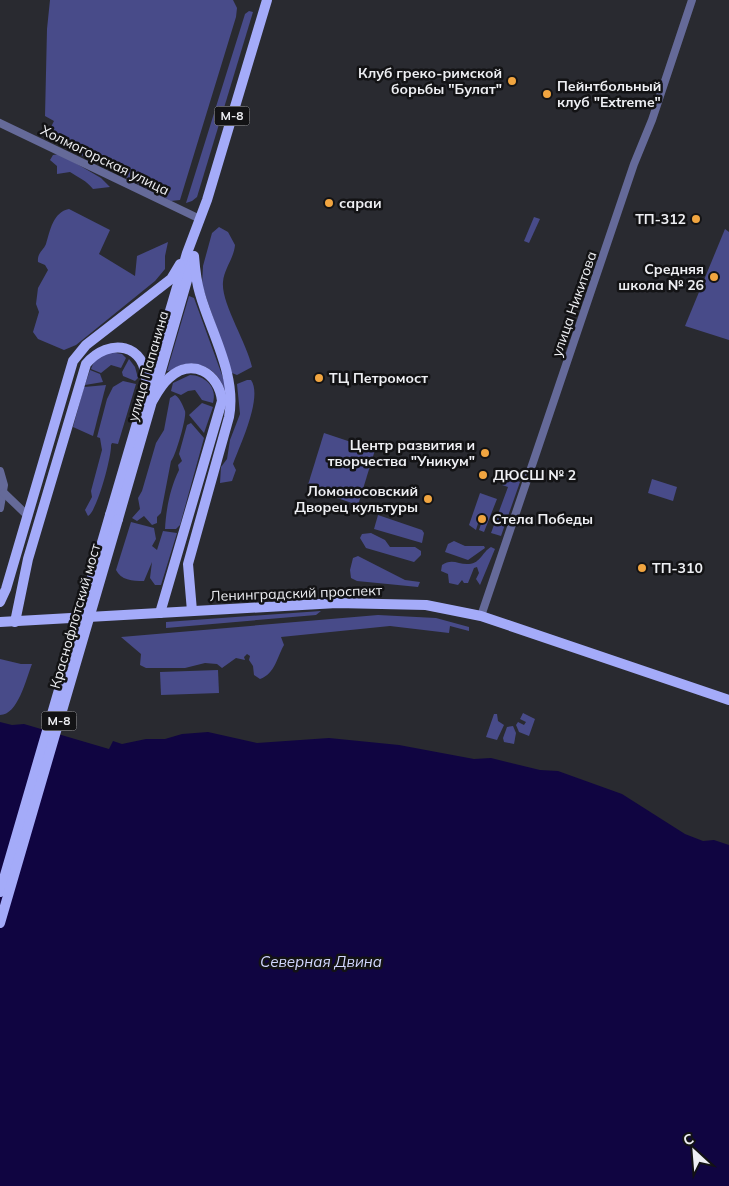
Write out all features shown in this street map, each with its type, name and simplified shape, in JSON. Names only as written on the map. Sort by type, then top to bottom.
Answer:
[{"type":"main road","name":"улица Папанина","points":[[114,517],[200,219],[267,0]]},
{"type":"main road","points":[[0,602],[28,516],[73,361],[86,345],[171,279],[190,254]]},
{"type":"main road","points":[[190,254],[200,294],[230,382],[232,398],[229,416],[188,564],[192,611]]},
{"type":"main road","points":[[15,622],[28,559],[86,364],[97,353],[111,346],[128,349],[144,366],[148,400]]},
{"type":"main road","points":[[148,400],[167,379],[180,370],[194,368],[205,370],[214,378],[222,401],[160,613]]},
{"type":"main road","name":"Краснофлотский мост","points":[[0,892],[114,517]]},
{"type":"main road","name":"Краснофлотский мост","points":[[0,923],[114,517]]},
{"type":"main road","name":"Ленинградский проспект","points":[[0,622],[337,603],[382,602],[446,608],[481,616],[729,700]]},
{"type":"street","name":"улица Никитова","points":[[481,616],[634,164],[652,120],[692,0]]},
{"type":"street","name":"Холмогорская улица","points":[[0,123],[200,219]]},
{"type":"street","points":[[0,471],[4,493],[0,508]]},
{"type":"street","points":[[4,493],[28,516]]},
{"type":"shaded area","points":[[50,0],[233,0],[237,8],[236,17],[180,200],[171,201],[46,137],[54,121],[45,116],[47,29]]},
{"type":"shaded area","points":[[249,11],[253,12],[197,197],[186,203],[245,14]]},
{"type":"shaded area","points":[[60,154],[101,178],[110,187],[93,189],[85,181],[70,172],[57,174],[57,166],[50,160],[53,155]]},
{"type":"shaded area","points":[[69,209],[110,230],[99,254],[135,276],[137,256],[168,242],[165,269],[155,281],[76,345],[64,350],[38,339],[33,332],[39,312],[36,304],[38,288],[48,270],[45,265],[38,262],[38,256],[46,244],[56,218],[59,214]]},
{"type":"shaded area","points":[[534,217],[540,219],[529,243],[524,241]]},
{"type":"shaded area","points":[[219,227],[228,232],[235,245],[225,273],[223,291],[252,367],[237,375],[232,373],[202,285],[203,266],[212,233]]},
{"type":"shaded area","name":"Средняя школа № 26","points":[[725,229],[729,232],[729,340],[685,326]]},
{"type":"shaded area","points":[[189,296],[194,298],[226,386],[225,391],[219,378],[203,366],[196,364],[181,365],[167,371]]},
{"type":"shaded area","points":[[110,352],[122,354],[126,358],[121,368],[111,365],[101,373],[91,369],[95,359]]},
{"type":"shaded area","points":[[129,359],[135,367],[138,378],[135,381],[123,376],[122,372]]},
{"type":"shaded area","points":[[90,370],[100,374],[103,382],[85,385]]},
{"type":"shaded area","points":[[190,375],[200,377],[209,383],[214,397],[213,403],[202,400],[195,390],[181,395],[171,391],[173,383]]},
{"type":"shaded area","points":[[251,380],[254,388],[249,421],[233,464],[236,470],[232,481],[220,483],[221,467],[227,459],[230,440],[240,414],[237,384]]},
{"type":"shaded area","points":[[123,381],[136,384],[118,444],[112,443],[111,445],[107,471],[96,505],[88,516],[85,510],[92,497],[91,491],[102,450],[100,438],[97,437],[107,399],[113,387]]},
{"type":"shaded area","points":[[106,385],[93,436],[73,427],[84,387]]},
{"type":"shaded area","points":[[175,395],[180,400],[185,411],[184,421],[178,445],[171,461],[161,513],[157,517],[157,523],[152,525],[144,516],[137,521],[132,518],[140,509],[138,498],[142,491],[156,443],[164,430],[170,398]]},
{"type":"shaded area","points":[[202,403],[213,407],[204,433],[189,415]]},
{"type":"shaded area","points":[[191,423],[204,438],[180,525],[176,529],[165,529],[167,507],[179,470],[178,465],[182,461],[179,454],[187,425]]},
{"type":"shaded area","points":[[324,433],[375,450],[358,505],[307,488]]},
{"type":"shaded area","points":[[506,477],[520,482],[501,536],[491,533],[508,487],[502,485]]},
{"type":"shaded area","points":[[652,479],[677,487],[673,501],[648,493]]},
{"type":"shaded area","points":[[480,493],[497,499],[484,532],[479,530],[483,518],[480,517],[476,530],[469,525]]},
{"type":"shaded area","points":[[378,515],[422,530],[424,533],[422,543],[374,529]]},
{"type":"shaded area","points":[[131,522],[154,528],[156,539],[152,546],[157,550],[163,531],[177,533],[161,585],[155,585],[150,578],[152,562],[144,581],[127,579],[116,570]]},
{"type":"shaded area","points":[[371,533],[385,540],[390,547],[415,547],[421,551],[421,555],[414,562],[366,548],[360,538],[362,534]]},
{"type":"shaded area","points":[[454,541],[465,546],[484,546],[485,548],[468,560],[445,552],[448,544]]},
{"type":"shaded area","points":[[491,547],[495,549],[480,585],[476,579],[479,573],[477,567],[474,568],[468,583],[464,583],[462,580],[458,585],[449,583],[448,574],[441,571],[442,565],[449,562],[465,564],[476,562]]},
{"type":"shaded area","points":[[358,556],[405,580],[420,582],[418,587],[357,581],[351,578],[350,570],[353,558]]},
{"type":"shaded area","points":[[321,611],[316,615],[166,628],[166,622]]},
{"type":"shaded area","points":[[378,615],[436,618],[469,627],[469,631],[450,626],[449,633],[390,626],[281,637],[284,645],[275,665],[265,677],[260,679],[254,675],[253,666],[249,660],[250,656],[247,654],[244,657],[245,660],[236,658],[222,668],[217,664],[205,663],[185,668],[146,668],[140,665],[141,654],[121,637]]},
{"type":"shaded area","points":[[0,659],[21,664],[32,664],[16,703],[12,709],[0,715]]},
{"type":"shaded area","points":[[218,670],[219,693],[161,695],[160,672]]},
{"type":"shaded area","points":[[523,713],[535,719],[529,736],[519,732],[516,725],[518,722],[524,725],[526,722],[520,719]]},
{"type":"shaded area","points":[[494,714],[497,714],[498,721],[504,725],[497,740],[486,737]]},
{"type":"shaded area","points":[[513,726],[516,733],[514,744],[504,742],[503,738],[507,727]]},
{"type":"water","name":"Северная Двина","points":[[0,722],[12,725],[24,724],[109,749],[113,741],[122,744],[146,739],[165,739],[182,734],[208,732],[257,743],[329,738],[399,745],[474,759],[491,758],[540,770],[558,771],[622,794],[685,834],[703,841],[714,840],[729,845],[729,1186],[0,1186]]},
{"type":"place","name":"Клуб греко-римской борьбы \"Булат\"","points":[[512,81]]},
{"type":"place","name":"Пейнтбольный клуб \"Extreme\"","points":[[547,94]]},
{"type":"place","name":"сараи","points":[[329,203]]},
{"type":"place","name":"ТП-312","points":[[696,219]]},
{"type":"place","name":"Средняя школа № 26","points":[[714,277]]},
{"type":"place","name":"ТЦ Петромост","points":[[319,378]]},
{"type":"place","name":"Центр развития и творчества \"Уникум\"","points":[[485,453]]},
{"type":"place","name":"ДЮСШ № 2","points":[[483,475]]},
{"type":"place","name":"Ломоносовский Дворец культуры","points":[[428,499]]},
{"type":"place","name":"Стела Победы","points":[[482,519]]},
{"type":"place","name":"ТП-310","points":[[642,568]]}]
